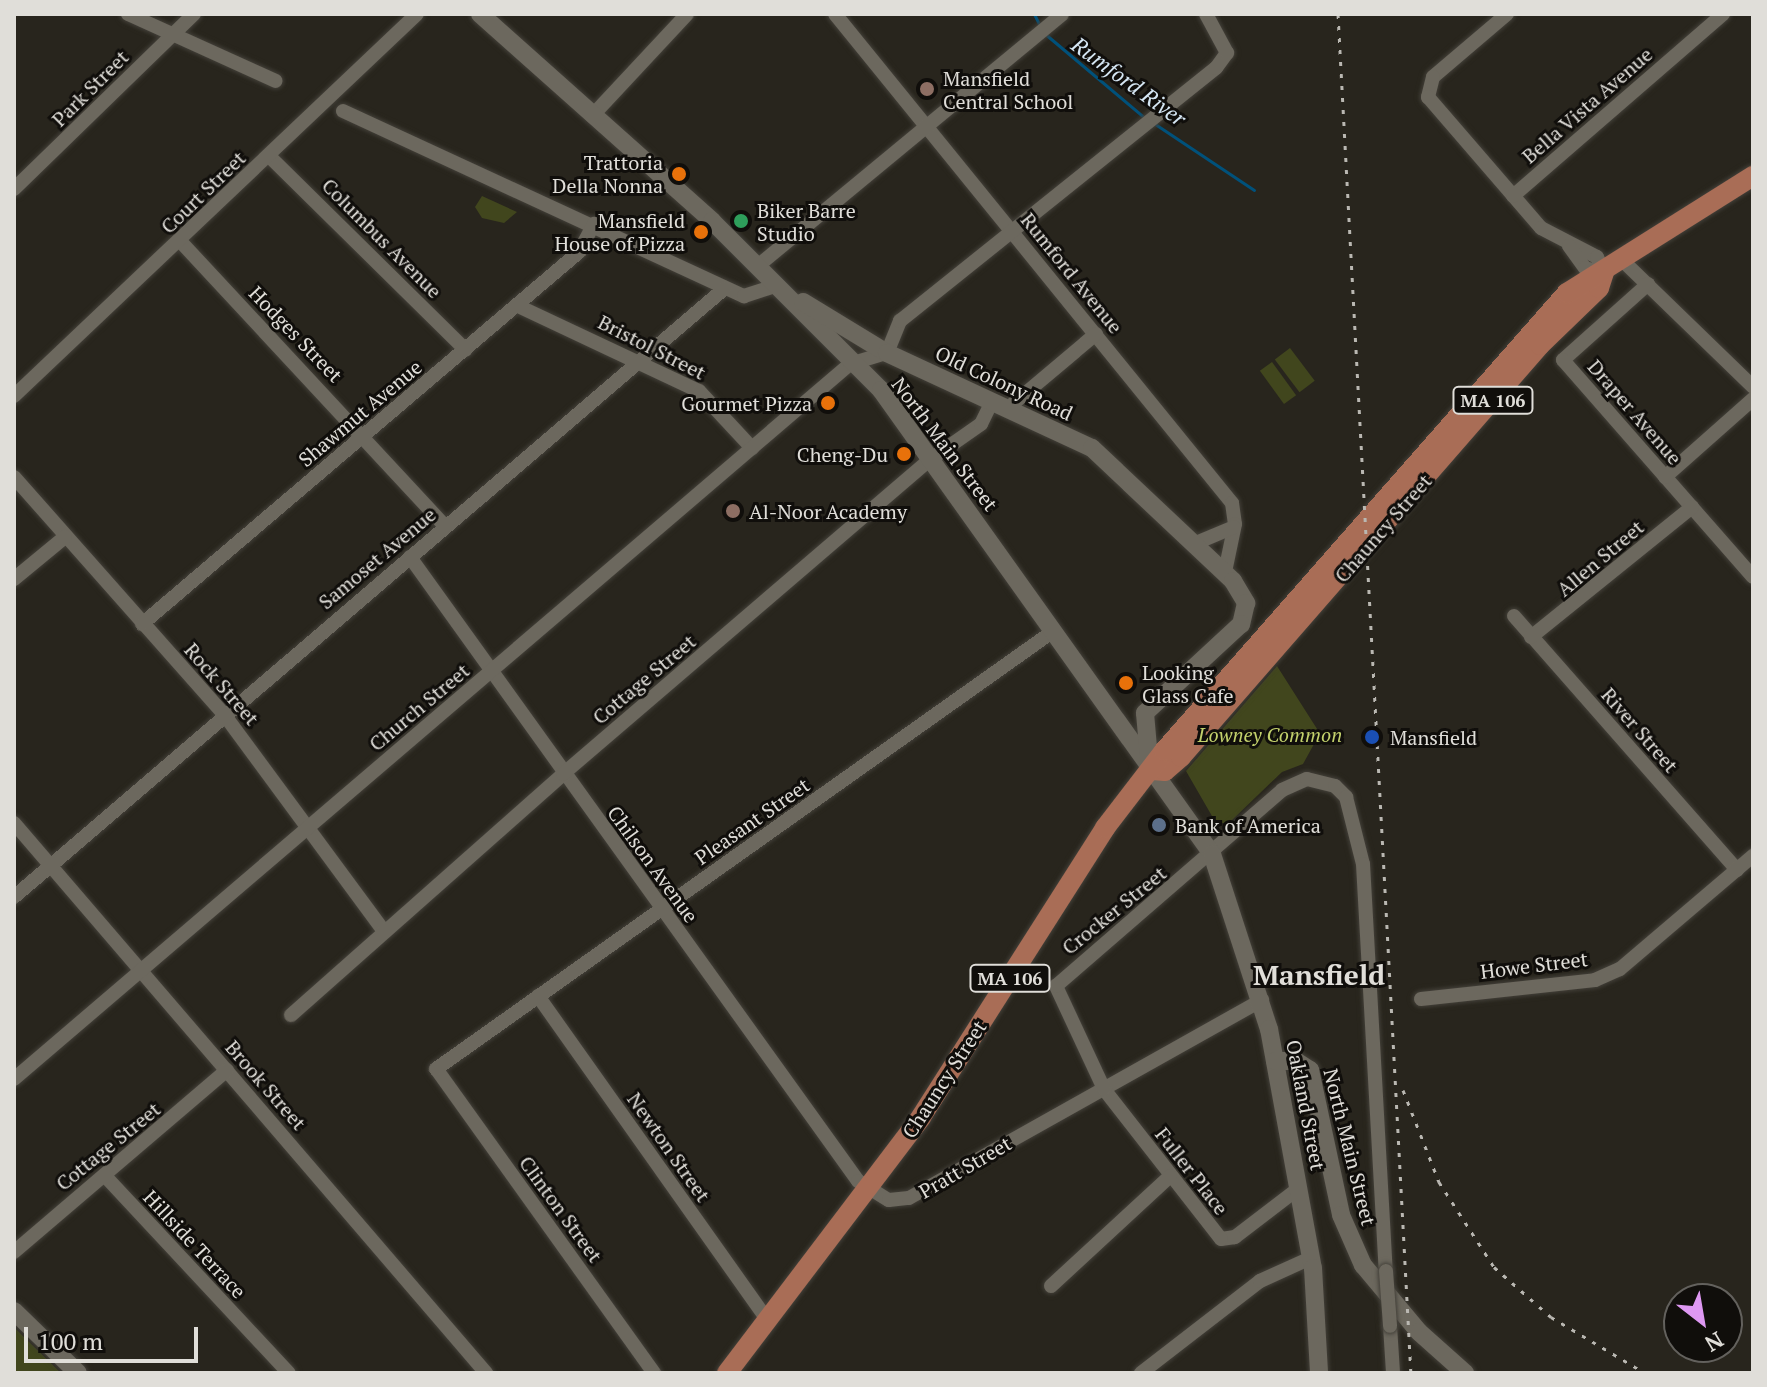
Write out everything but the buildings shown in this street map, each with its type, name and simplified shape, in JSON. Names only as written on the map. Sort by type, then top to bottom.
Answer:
[{"type":"main road","name":"North Main Street","points":[[480,14],[759,265],[850,364],[881,390],[1212,854]]},
{"type":"main road","name":"Chauncy Street","points":[[870,1189],[1105,828],[1152,770],[1165,771],[1189,748],[1540,345],[1599,288],[1604,273],[1621,259],[1753,176]]},
{"type":"main road","name":"Old Colony Road","points":[[778,285],[887,353],[1000,404],[1116,464],[1225,572],[1244,596],[1241,624],[1145,713]]},
{"type":"main road","points":[[881,390],[877,370],[887,353]]},
{"type":"main road","points":[[1101,698],[1122,714],[1145,713],[1152,770]]},
{"type":"main road","name":"Oakland Street","points":[[1212,854],[1262,1000],[1275,1061],[1311,1258],[1319,1373]]},
{"type":"main road","name":"North Main Street","points":[[1275,1061],[1296,1061],[1310,1070],[1341,1215],[1363,1265],[1419,1332],[1465,1373]]},
{"type":"main road","name":"MA 106","points":[[727,1373],[870,1189]]},
{"type":"main road","points":[[14,1311],[78,1373]]},
{"type":"street","points":[[128,14],[276,81]]},
{"type":"street","name":"Park Street","points":[[14,189],[194,14]]},
{"type":"street","name":"Court Street","points":[[14,396],[181,242],[417,14]]},
{"type":"street","points":[[592,116],[687,14]]},
{"type":"street","name":"Rumford Avenue","points":[[835,14],[1232,503],[1234,527],[1225,572]]},
{"type":"street","points":[[759,265],[1037,38],[1062,14]]},
{"type":"street","points":[[850,364],[887,353],[900,321],[1223,62],[1222,39],[1206,14]]},
{"type":"street","points":[[1507,14],[1433,77],[1427,91],[1513,196],[1569,246],[1585,268],[1604,273]]},
{"type":"street","name":"Bella Vista Avenue","points":[[1513,196],[1723,14]]},
{"type":"street","points":[[343,111],[594,224],[744,296],[778,285]]},
{"type":"street","name":"Columbus Avenue","points":[[269,156],[466,350]]},
{"type":"street","name":"Shawmut Avenue","points":[[142,624],[518,306],[579,252],[594,224]]},
{"type":"street","name":"Hodges Street","points":[[181,242],[445,526]]},
{"type":"street","points":[[1621,259],[1753,387]]},
{"type":"street","name":"Draper Avenue","points":[[1648,284],[1563,360],[1753,577]]},
{"type":"street","name":"Samoset Avenue","points":[[14,897],[725,288]]},
{"type":"street","name":"Bristol Street","points":[[518,306],[640,359],[699,391],[752,448]]},
{"type":"street","name":"Cottage Street","points":[[291,1015],[563,774],[931,459],[1096,334]]},
{"type":"street","name":"Church Street","points":[[14,1079],[850,364]]},
{"type":"street","points":[[1665,477],[1753,399]]},
{"type":"street","name":"Rock Street","points":[[14,477],[226,717],[384,931]]},
{"type":"street","name":"Allen Street","points":[[1531,637],[1692,507]]},
{"type":"street","points":[[1196,543],[1234,527]]},
{"type":"street","points":[[14,579],[65,537]]},
{"type":"street","name":"Chilson Avenue","points":[[410,557],[563,774],[870,1189]]},
{"type":"street","name":"River Street","points":[[1514,616],[1737,870]]},
{"type":"street","name":"Pleasant Street","points":[[436,1069],[1052,632]]},
{"type":"street","points":[[1212,854],[1295,783],[1335,786],[1351,807],[1363,864],[1393,1373]]},
{"type":"street","name":"Brook Street","points":[[14,823],[486,1373]]},
{"type":"street","name":"Crocker Street","points":[[1104,1089],[1056,986],[1212,854]]},
{"type":"street","name":"Howe Street","points":[[1421,999],[1595,980],[1646,951],[1753,856]]},
{"type":"street","name":"Newton Street","points":[[538,996],[768,1321]]},
{"type":"street","name":"Pratt Street","points":[[870,1189],[903,1201],[1262,1000]]},
{"type":"street","name":"Clinton Street","points":[[436,1069],[654,1373]]},
{"type":"street","name":"Cottage Street","points":[[14,1252],[106,1177],[227,1070]]},
{"type":"street","name":"Fuller Place","points":[[1104,1089],[1170,1176],[1226,1240],[1299,1188]]},
{"type":"street","points":[[1051,1286],[1170,1176]]},
{"type":"street","name":"Hillside Terrace","points":[[106,1177],[289,1373]]},
{"type":"street","points":[[1141,1373],[1260,1281],[1311,1258]]},
{"type":"green space","points":[[482,196],[517,212],[504,223],[482,218],[475,207]]},
{"type":"green space","points":[[1290,348],[1315,381],[1300,392],[1275,359]]},
{"type":"green space","points":[[1272,362],[1296,395],[1284,404],[1260,371]]},
{"type":"green space","name":"Lowney Common","points":[[1277,666],[1319,732],[1303,764],[1282,772],[1229,823],[1216,823],[1186,771]]},
{"type":"green space","points":[[14,1327],[24,1337],[61,1373],[14,1373]]},
{"type":"waterway","name":"Rumford River","points":[[1034,14],[1040,26]]},
{"type":"waterway","name":"Rumford River","points":[[1044,33],[1145,118]]},
{"type":"waterway","name":"Rumford River","points":[[1155,124],[1254,190]]},
{"type":"railway","points":[[1338,14],[1411,1373]]},
{"type":"railway","points":[[1403,1090],[1439,1182],[1494,1267],[1551,1317],[1645,1373]]},
{"type":"place","name":"Mansfield Central School","points":[[927,89]]},
{"type":"place","name":"Trattoria Della Nonna","points":[[679,174]]},
{"type":"place","name":"Biker Barre Studio","points":[[741,221]]},
{"type":"place","name":"Mansfield House of Pizza","points":[[701,232]]},
{"type":"place","name":"Gourmet Pizza","points":[[828,403]]},
{"type":"place","name":"Cheng-Du","points":[[904,454]]},
{"type":"place","name":"Al-Noor Academy","points":[[733,511]]},
{"type":"place","name":"Looking Glass Cafe","points":[[1126,683]]},
{"type":"place","name":"Mansfield","points":[[1372,737]]},
{"type":"place","name":"Bank of America","points":[[1159,825]]},
{"type":"district","name":"Mansfield","points":[[1319,975]]}]
